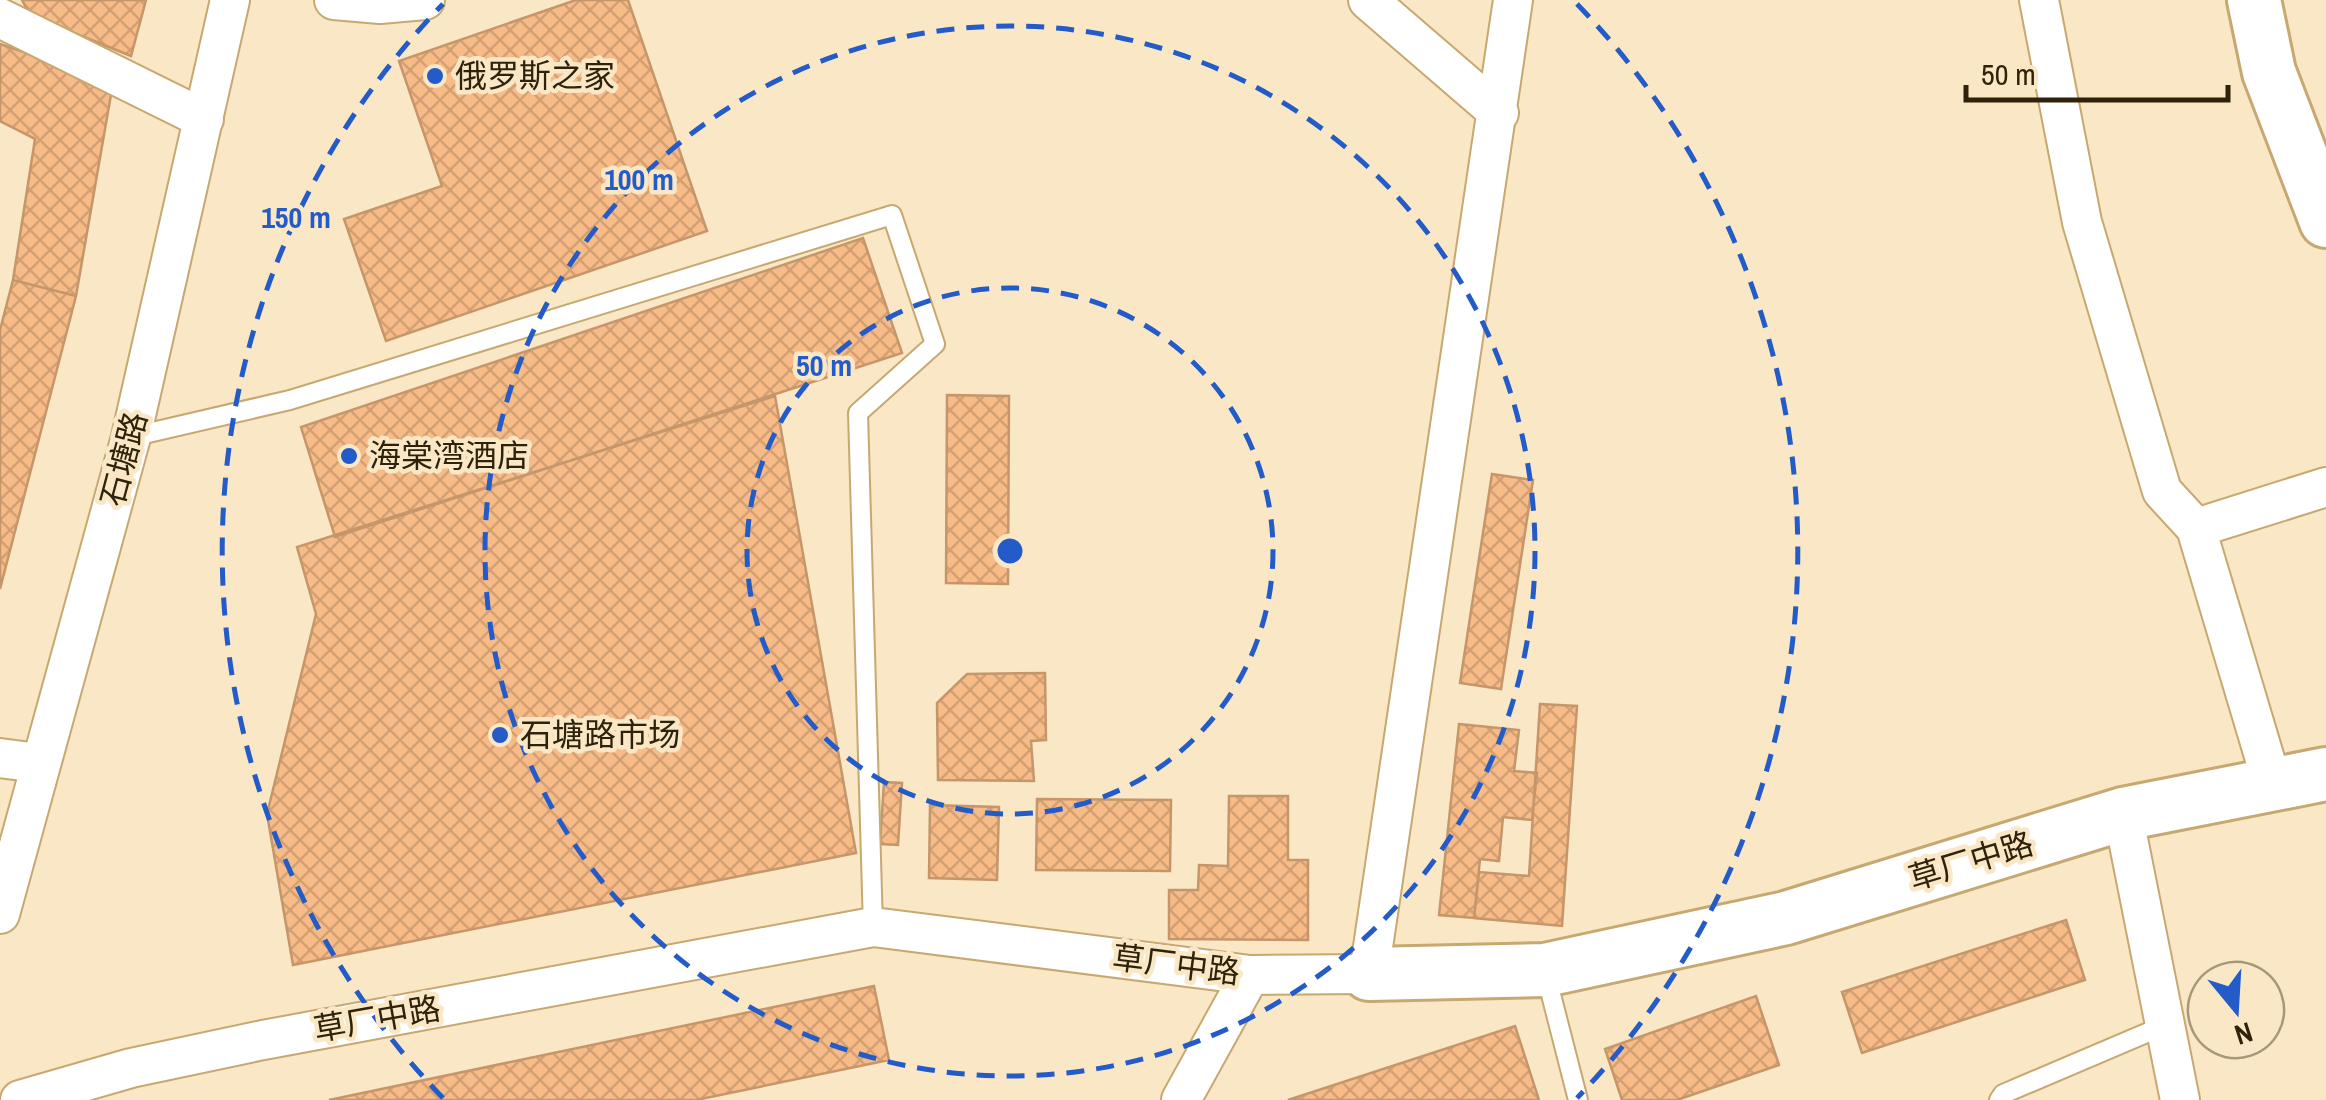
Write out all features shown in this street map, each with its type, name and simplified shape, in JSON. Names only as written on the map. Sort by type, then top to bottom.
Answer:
[{"type":"street","name":"石塘路","points":[[0,914],[38,763],[131,438],[230,0]]},
{"type":"street","points":[[334,0],[380,4],[426,0]]},
{"type":"street","points":[[1368,0],[1499,112]]},
{"type":"street","points":[[1369,974],[1513,0]]},
{"type":"street","points":[[2039,0],[2082,222],[2151,455],[2162,491],[2196,528],[2273,786]]},
{"type":"street","points":[[2254,0],[2269,72],[2326,220]]},
{"type":"street","points":[[0,18],[204,119]]},
{"type":"street","points":[[2196,528],[2326,487]]},
{"type":"street","points":[[0,758],[38,763]]},
{"type":"street","name":"草厂中路","points":[[20,1100],[131,1068],[263,1040],[874,927],[1250,975],[1545,970],[1786,918],[2123,814],[2326,774]]},
{"type":"street","points":[[2123,814],[2180,1100]]},
{"type":"street","points":[[1181,1100],[1250,975]]},
{"type":"lane","points":[[131,438],[290,400],[892,215],[935,344],[858,413],[874,927]]},
{"type":"lane","points":[[1545,970],[1578,1100]]},
{"type":"lane","points":[[1999,1100],[2003,1094],[2164,1026]]},
{"type":"building","points":[[22,0],[146,0],[131,56],[30,15]]},
{"type":"building","points":[[576,0],[628,0],[707,231],[386,341],[344,219],[442,186],[399,61]]},
{"type":"building","points":[[0,44],[113,83],[76,296],[13,280],[35,139],[0,121]]},
{"type":"building","points":[[863,238],[902,353],[335,537],[301,427]]},
{"type":"building","points":[[13,280],[76,296],[0,589],[0,330]]},
{"type":"building","points":[[947,395],[1009,396],[1008,584],[946,583]]},
{"type":"building","points":[[775,396],[856,853],[293,965],[267,814],[316,614],[297,547]]},
{"type":"building","points":[[1492,474],[1533,480],[1501,689],[1460,683]]},
{"type":"building","points":[[1045,673],[1046,740],[1031,741],[1034,781],[938,780],[937,703],[967,674]]},
{"type":"building","points":[[1540,704],[1577,706],[1562,926],[1474,918],[1479,872],[1529,876]]},
{"type":"building","points":[[1459,724],[1519,730],[1514,771],[1537,773],[1532,820],[1503,817],[1499,861],[1480,859],[1474,918],[1439,915]]},
{"type":"building","points":[[884,782],[902,783],[898,845],[880,844]]},
{"type":"building","points":[[1229,796],[1288,796],[1288,860],[1308,860],[1308,940],[1169,939],[1169,890],[1198,890],[1199,865],[1228,866]]},
{"type":"building","points":[[1037,799],[1171,800],[1170,871],[1036,870]]},
{"type":"building","points":[[930,805],[999,807],[997,880],[929,878]]},
{"type":"building","points":[[2066,920],[2085,980],[1862,1053],[1842,992]]},
{"type":"building","points":[[874,986],[889,1060],[696,1100],[329,1100]]},
{"type":"building","points":[[1756,996],[1779,1065],[1677,1100],[1622,1100],[1605,1049]]},
{"type":"building","points":[[1515,1026],[1539,1100],[1288,1100]]},
{"type":"place","name":"俄罗斯之家","points":[[435,76]]},
{"type":"place","name":"海棠湾酒店","points":[[349,456]]},
{"type":"place","name":"石塘路市场","points":[[500,735]]}]
